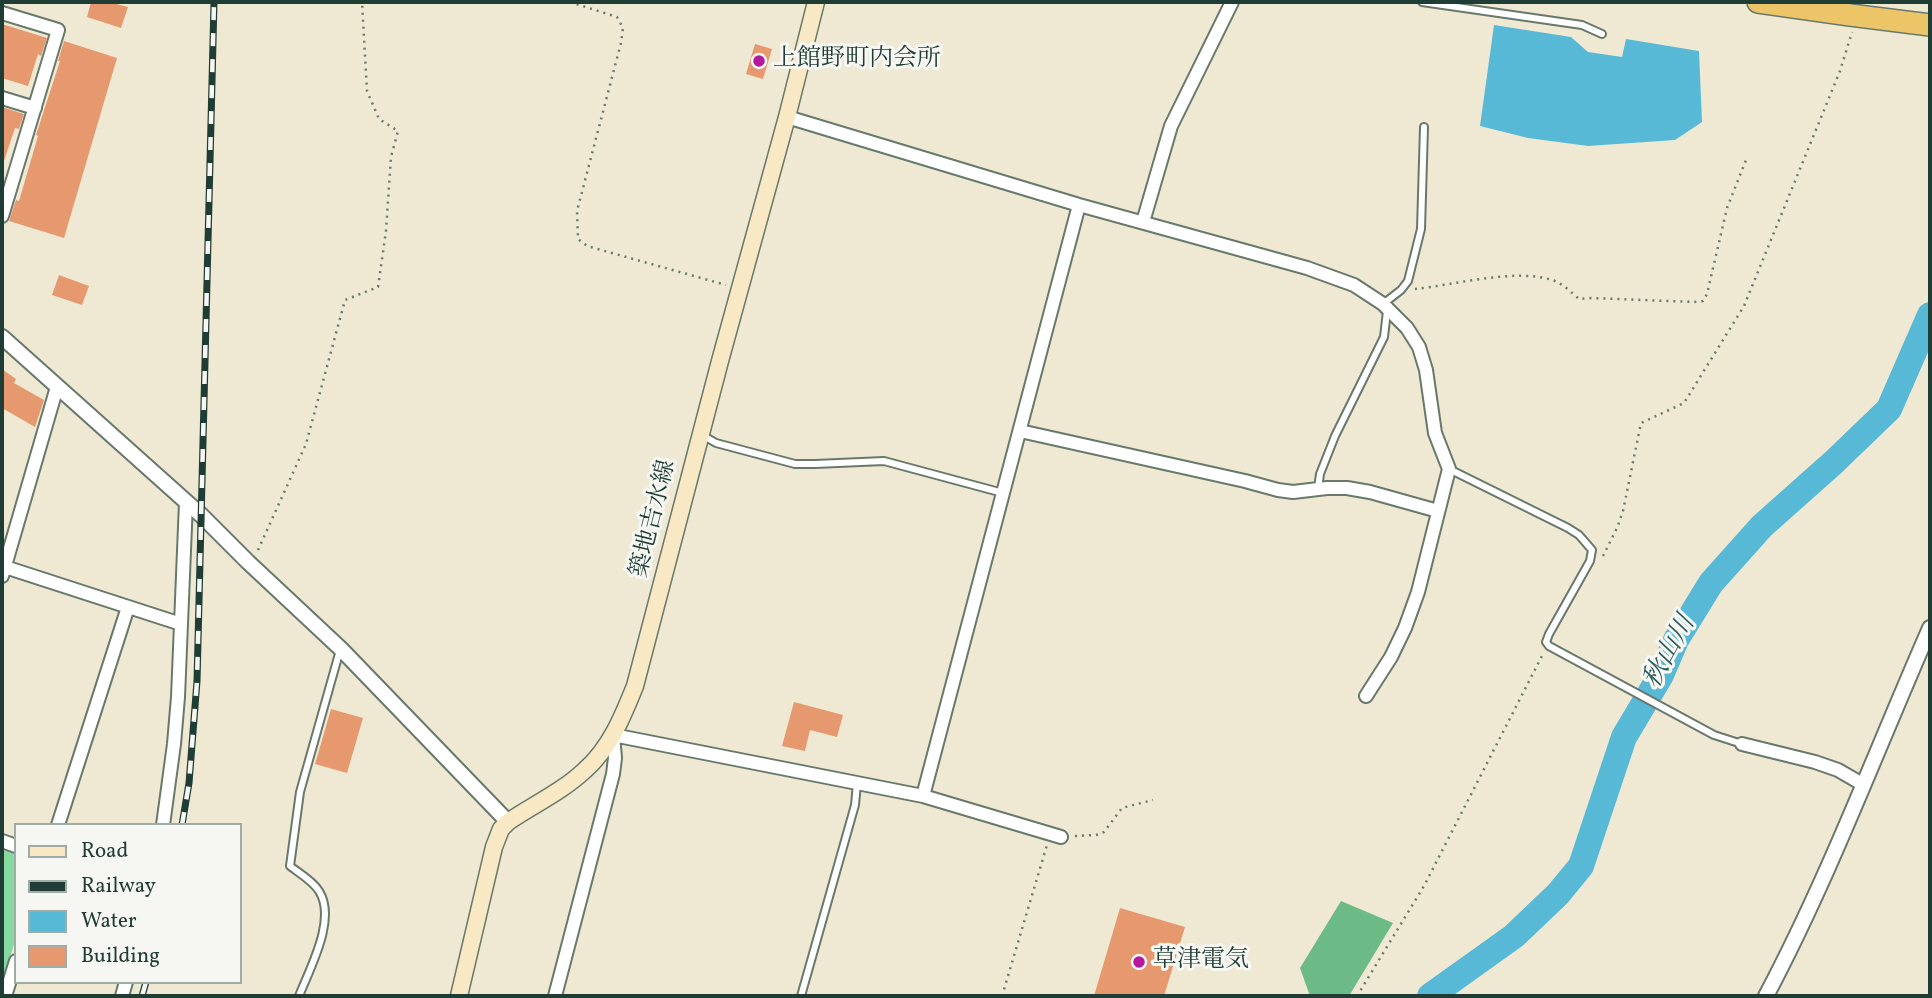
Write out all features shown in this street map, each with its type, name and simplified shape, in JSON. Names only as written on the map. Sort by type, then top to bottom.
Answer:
[{"type":"highway","points":[[1758,2],[1852,20],[1930,25]]},
{"type":"main road","name":"築地吉水線","points":[[508,822],[579,776],[597,758],[627,708],[642,664],[700,434],[816,2]]},
{"type":"main road","points":[[459,996],[494,847],[501,829],[508,822]]},
{"type":"street","points":[[1143,222],[1171,126],[1232,2]]},
{"type":"street","points":[[2,13],[58,30],[2,216]]},
{"type":"street","points":[[2,98],[34,108]]},
{"type":"street","points":[[787,117],[1079,205],[1307,268],[1354,285],[1385,306],[1407,328],[1419,347],[1426,370],[1435,433],[1449,469],[1418,592],[1405,628],[1391,657],[1366,696]]},
{"type":"street","points":[[923,796],[1079,205]]},
{"type":"street","points":[[2,337],[186,502],[341,649],[508,822]]},
{"type":"street","points":[[57,387],[3,570],[181,624]]},
{"type":"street","points":[[1020,431],[1278,490],[1293,492],[1346,488],[1438,511]]},
{"type":"street","points":[[163,823],[176,720],[186,502]]},
{"type":"street","points":[[59,823],[128,607]]},
{"type":"street","points":[[1766,996],[1809,911],[1930,628]]},
{"type":"street","points":[[555,996],[613,774],[613,735],[923,796],[1055,835]]},
{"type":"street","points":[[1742,744],[1815,762],[1838,770],[1864,785]]},
{"type":"street","points":[[5,996],[14,967]]},
{"type":"lane","points":[[1422,2],[1582,25],[1602,34]]},
{"type":"lane","points":[[1318,489],[1320,474],[1335,436],[1384,337],[1385,306],[1408,281],[1421,229],[1424,127]]},
{"type":"lane","points":[[700,434],[716,443],[795,464],[884,461],[1003,493]]},
{"type":"lane","points":[[1449,469],[1568,528],[1591,550],[1590,561],[1546,642],[1555,650],[1714,735],[1742,744]]},
{"type":"lane","points":[[299,996],[325,927],[325,903],[318,888],[290,866],[300,792],[341,649]]},
{"type":"lane","points":[[801,996],[855,806],[857,783]]},
{"type":"path","points":[[248,562],[258,551],[306,444],[345,300],[378,287],[386,231],[391,157],[398,131],[379,118],[367,91],[362,2]]},
{"type":"path","points":[[570,2],[617,17],[622,28],[621,43],[577,211],[578,239],[587,246],[739,289]]},
{"type":"path","points":[[1600,561],[1623,511],[1641,423],[1684,403],[1744,306],[1840,71],[1852,20]]},
{"type":"path","points":[[1401,290],[1531,275],[1555,281],[1579,299],[1703,301],[1707,294],[1727,208],[1746,160]]},
{"type":"path","points":[[1357,996],[1424,886],[1544,653]]},
{"type":"path","points":[[1002,996],[1055,835],[1096,835],[1104,832],[1122,808],[1153,800]]},
{"type":"green space","points":[[2,849],[14,852],[14,944],[2,983]]},
{"type":"green space","points":[[1341,901],[1393,923],[1349,996],[1310,996],[1300,968]]},
{"type":"water","points":[[1494,25],[1571,37],[1588,52],[1622,57],[1626,39],[1699,51],[1702,122],[1675,140],[1588,146],[1528,138],[1480,126]]},
{"type":"building","points":[[91,2],[109,2],[128,7],[121,28],[87,17]]},
{"type":"building","points":[[2,24],[47,38],[41,56],[38,54],[28,86],[2,78]]},
{"type":"building","points":[[64,41],[117,58],[64,238],[9,221],[16,200],[19,201]]},
{"type":"building","name":"上館野町内会所","points":[[755,44],[772,49],[763,79],[746,74]]},
{"type":"building","points":[[2,107],[24,114],[19,129],[15,128],[4,161],[2,161]]},
{"type":"building","points":[[59,275],[89,286],[82,305],[52,295]]},
{"type":"building","points":[[2,369],[16,379],[14,383],[44,400],[35,427],[2,408]]},
{"type":"building","points":[[794,702],[843,715],[837,737],[810,730],[805,751],[782,746]]},
{"type":"building","points":[[331,709],[363,718],[347,773],[315,764]]},
{"type":"building","name":"草津電気","points":[[1120,908],[1185,927],[1164,996],[1094,996]]},
{"type":"waterway","name":"秋山川","points":[[1430,996],[1514,936],[1558,894],[1581,866],[1624,737],[1661,675],[1676,640],[1711,583],[1762,526],[1889,409],[1930,315]]},
{"type":"railway","points":[[182,823],[189,783],[197,681],[214,2]]},
{"type":"railway","points":[[142,996],[145,984]]},
{"type":"place","name":"上館野町内会所","points":[[759,61]]},
{"type":"place","name":"草津電気","points":[[1139,962]]}]
